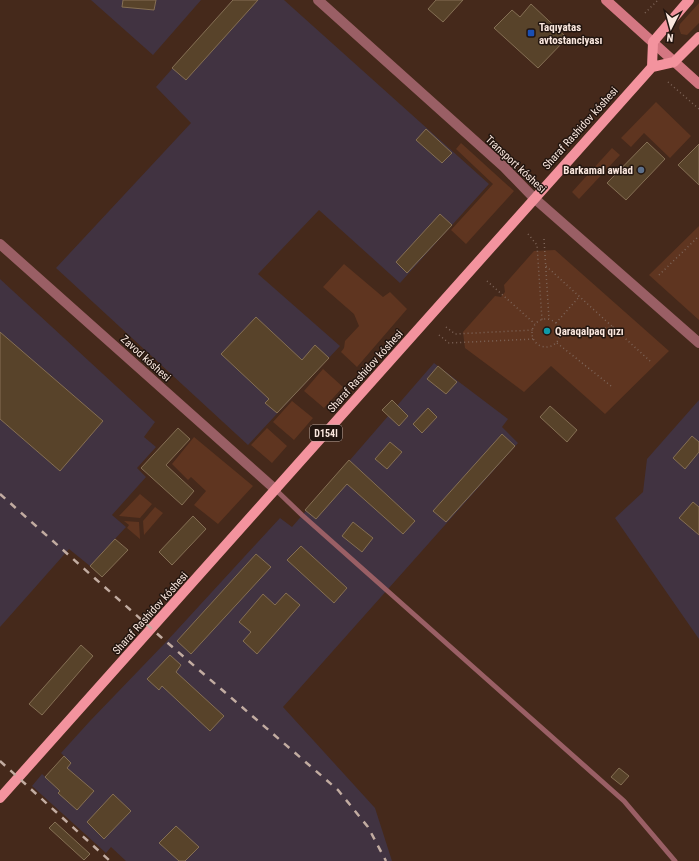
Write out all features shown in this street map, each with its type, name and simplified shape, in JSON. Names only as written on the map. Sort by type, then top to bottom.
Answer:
[{"type":"main road","points":[[689,0],[653,42],[652,67],[674,62],[699,37]]},
{"type":"main road","name":"Sharaf Rashidov kóshesi","points":[[0,798],[652,67]]},
{"type":"street","name":"Transport kóshesi","points":[[318,0],[504,168],[534,198],[699,343]]},
{"type":"street","points":[[606,0],[699,84]]},
{"type":"street","name":"Zavod kóshesi","points":[[0,244],[276,490]]},
{"type":"lane","points":[[276,490],[308,521],[624,801],[675,861]]},
{"type":"path","points":[[645,13],[658,0]]},
{"type":"path","points":[[668,82],[699,109]]},
{"type":"path","points":[[528,234],[537,245],[542,320]]},
{"type":"path","points":[[659,275],[699,236]]},
{"type":"path","points":[[544,239],[549,319]]},
{"type":"path","points":[[546,266],[615,327],[650,361]]},
{"type":"path","points":[[487,281],[535,324]]},
{"type":"path","points":[[556,323],[580,296]]},
{"type":"path","points":[[549,319],[556,323],[560,328],[561,334],[557,343],[552,347],[542,347],[534,339],[533,330],[535,324],[542,320],[549,319]]},
{"type":"path","points":[[446,327],[455,334],[533,330]]},
{"type":"path","points":[[561,334],[615,327]]},
{"type":"path","points":[[439,335],[450,343],[534,339]]},
{"type":"path","points":[[557,343],[611,386]]},
{"type":"shaded area","points":[[91,0],[201,0],[153,55]]},
{"type":"shaded area","points":[[233,0],[284,0],[489,184],[400,283],[319,210],[258,274],[340,346],[248,445],[56,268],[191,123],[156,87]]},
{"type":"shaded area","points":[[699,3],[699,23],[687,35],[681,34],[679,28],[680,24]]},
{"type":"shaded area","points":[[656,102],[691,136],[670,158],[644,133],[631,147],[621,138]]},
{"type":"shaded area","points":[[461,143],[514,191],[466,244],[451,230],[493,184],[456,149]]},
{"type":"shaded area","points":[[612,148],[620,155],[579,199],[572,192]]},
{"type":"shaded area","points":[[699,226],[699,320],[649,275]]},
{"type":"shaded area","points":[[555,250],[669,351],[605,414],[551,366],[524,392],[465,348],[463,332],[495,296],[501,297],[505,292],[504,285],[534,251]]},
{"type":"shaded area","points":[[344,264],[383,297],[390,292],[407,309],[357,367],[341,352],[344,348],[345,341],[359,326],[354,314],[323,287]]},
{"type":"shaded area","points":[[0,279],[155,422],[144,437],[156,447],[137,468],[146,477],[112,515],[126,527],[90,566],[69,549],[0,627]]},
{"type":"shaded area","points":[[434,363],[508,419],[502,427],[518,443],[283,707],[375,808],[392,861],[126,861],[111,847],[106,853],[32,786],[42,774],[52,783],[71,763],[61,753],[90,721],[166,642],[280,518],[292,527]]},
{"type":"shaded area","points":[[323,369],[343,387],[324,408],[304,391]]},
{"type":"shaded area","points":[[699,400],[699,639],[615,518],[643,492],[647,459]]},
{"type":"shaded area","points":[[292,401],[313,418],[294,440],[273,422]]},
{"type":"shaded area","points":[[267,428],[287,446],[272,463],[251,445]]},
{"type":"shaded area","points":[[194,437],[253,486],[218,524],[194,505],[206,491],[191,477],[188,480],[172,464]]},
{"type":"shaded area","points":[[140,494],[152,504],[140,518],[119,516]]},
{"type":"shaded area","points":[[155,507],[163,513],[144,535],[143,521]]},
{"type":"shaded area","points":[[124,521],[139,522],[140,539],[127,528],[129,525]]},
{"type":"building","points":[[123,0],[156,0],[154,10],[122,7]]},
{"type":"building","points":[[233,0],[258,0],[186,80],[172,68]]},
{"type":"building","points":[[436,0],[463,0],[443,22],[428,9]]},
{"type":"building","name":"Taqıyatas avtostanciyası","points":[[531,4],[567,38],[538,68],[494,28],[512,10],[520,17]]},
{"type":"building","points":[[426,129],[452,153],[442,163],[416,140]]},
{"type":"building","points":[[647,142],[665,159],[626,200],[607,183]]},
{"type":"building","points":[[699,144],[699,185],[678,165]]},
{"type":"building","points":[[440,214],[452,225],[407,273],[396,262]]},
{"type":"building","points":[[256,317],[302,360],[315,345],[329,358],[277,413],[265,403],[269,399],[221,354]]},
{"type":"building","points":[[0,332],[103,421],[60,471],[0,419]]},
{"type":"building","points":[[438,366],[457,382],[446,394],[427,379]]},
{"type":"building","points":[[392,400],[408,416],[399,426],[382,410]]},
{"type":"building","points":[[550,406],[577,430],[567,442],[540,417]]},
{"type":"building","points":[[428,408],[437,417],[422,433],[413,424]]},
{"type":"building","points":[[178,428],[190,439],[166,465],[194,491],[182,505],[141,468]]},
{"type":"building","points":[[502,434],[515,446],[446,522],[433,511]]},
{"type":"building","points":[[692,436],[699,442],[699,452],[685,469],[673,458]]},
{"type":"building","points":[[390,442],[402,452],[387,469],[375,459]]},
{"type":"building","points":[[349,460],[415,521],[403,534],[347,484],[316,519],[305,510]]},
{"type":"building","points":[[693,502],[699,507],[699,535],[679,518]]},
{"type":"building","points":[[193,516],[206,529],[172,565],[159,552]]},
{"type":"building","points":[[353,522],[373,538],[362,552],[342,536]]},
{"type":"building","points":[[115,539],[128,550],[102,577],[90,566]]},
{"type":"building","points":[[301,546],[347,588],[334,603],[287,560]]},
{"type":"building","points":[[256,554],[271,567],[191,654],[177,641]]},
{"type":"building","points":[[286,593],[300,605],[257,654],[243,641],[251,632],[239,622],[263,594],[275,605]]},
{"type":"building","points":[[81,645],[93,656],[42,715],[29,704]]},
{"type":"building","points":[[170,655],[181,665],[176,672],[224,716],[210,731],[162,686],[159,690],[147,679]]},
{"type":"building","points":[[64,756],[71,763],[67,768],[94,791],[77,810],[58,793],[60,791],[45,777]]},
{"type":"building","points":[[619,768],[629,776],[621,785],[611,777]]},
{"type":"building","points":[[113,794],[131,811],[104,839],[87,822]]},
{"type":"building","points":[[55,822],[90,854],[84,860],[49,828]]},
{"type":"building","points":[[176,826],[199,847],[185,861],[179,861],[159,843]]},
{"type":"railway","points":[[0,494],[162,638],[338,790],[368,827],[386,861]]},
{"type":"railway","points":[[0,761],[110,861]]},
{"type":"place","name":"Taqıyatas avtostanciyası","points":[[531,33]]},
{"type":"place","name":"Barkamal awlad","points":[[641,170]]},
{"type":"place","name":"Qaraqalpaq qızı","points":[[547,331]]}]
